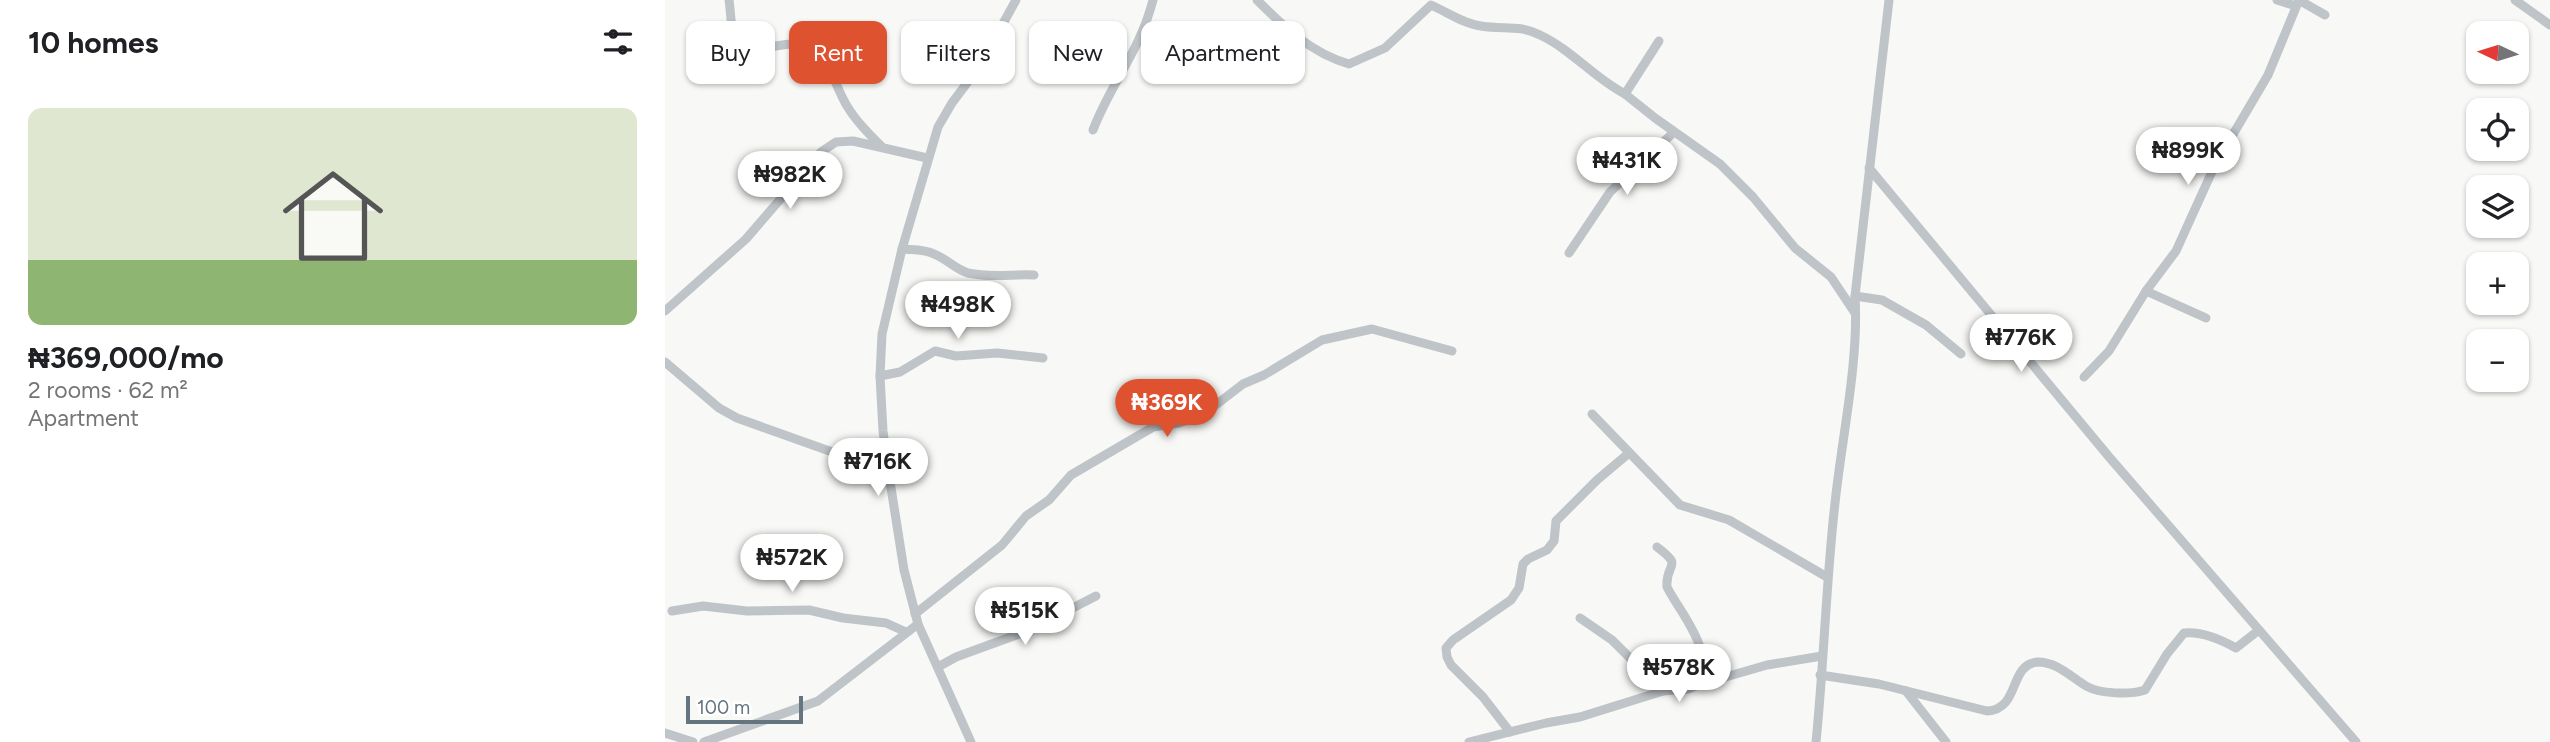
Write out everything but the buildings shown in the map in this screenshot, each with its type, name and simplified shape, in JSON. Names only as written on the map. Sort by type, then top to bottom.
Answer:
[{"type":"street","points":[[729,0],[735,37],[742,45],[752,48],[809,44],[818,50],[847,106],[864,130],[883,148]]},
{"type":"street","points":[[971,742],[917,619],[904,570],[883,431],[881,334],[927,158],[938,127],[951,103],[979,67],[1016,0]]},
{"type":"street","points":[[1094,130],[1105,100],[1132,57],[1153,0]]},
{"type":"street","points":[[1257,0],[1290,33],[1319,51],[1349,64],[1385,48],[1431,5],[1480,26],[1513,26],[1539,34],[1571,53],[1602,80],[1720,164],[1753,197],[1795,248],[1831,277],[1856,314]]},
{"type":"street","points":[[1816,742],[1827,577],[1856,314],[1854,296],[1889,0]]},
{"type":"street","points":[[2277,0],[2298,2],[2325,15]]},
{"type":"street","points":[[2515,0],[2550,25]]},
{"type":"street","points":[[2084,377],[2109,351],[2146,291],[2176,251],[2215,165],[2268,75],[2298,2]]},
{"type":"street","points":[[1625,94],[1659,41]]},
{"type":"street","points":[[1569,253],[1602,202],[1674,132]]},
{"type":"street","points":[[665,311],[745,239],[821,152],[836,142],[853,141],[927,158]]},
{"type":"street","points":[[1869,168],[2110,458],[2356,742]]},
{"type":"street","points":[[902,249],[934,253],[955,268],[967,272],[997,276],[1034,275]]},
{"type":"street","points":[[2146,291],[2206,318]]},
{"type":"street","points":[[1854,296],[1882,300],[1926,325],[1961,354]]},
{"type":"street","points":[[704,742],[731,738],[754,722],[818,701],[906,632],[917,619],[1002,545],[1026,516],[1049,500],[1071,475],[1153,427],[1204,414],[1243,384],[1264,375],[1322,340],[1372,329],[1452,351]]},
{"type":"street","points":[[880,376],[900,372],[935,351],[952,356],[997,353],[1043,358]]},
{"type":"street","points":[[665,362],[719,408],[737,418],[880,469],[889,475]]},
{"type":"street","points":[[1592,414],[1681,505],[1728,520],[1827,577]]},
{"type":"street","points":[[1510,732],[1483,697],[1451,665],[1446,648],[1453,640],[1511,600],[1519,588],[1523,564],[1547,550],[1554,541],[1556,521],[1629,453]]},
{"type":"street","points":[[1657,547],[1671,558],[1673,563],[1666,580],[1667,587],[1703,653],[1698,685]]},
{"type":"street","points":[[938,667],[956,657],[1030,630],[1096,596]]},
{"type":"street","points":[[672,611],[703,606],[747,611],[809,610],[886,624],[906,632]]},
{"type":"street","points":[[1580,618],[1612,640],[1664,691]]},
{"type":"street","points":[[1820,675],[1879,684],[1987,710],[1997,710],[2007,702],[2022,669],[2035,662],[2051,664],[2094,690],[2136,693],[2145,690],[2167,654],[2185,633],[2194,632],[2222,640],[2236,648],[2259,630]]},
{"type":"street","points":[[1469,742],[1602,711],[1664,691],[1688,689],[1767,665],[1822,656]]},
{"type":"street","points":[[1906,691],[1946,742]]},
{"type":"street","points":[[665,733],[693,742]]}]
